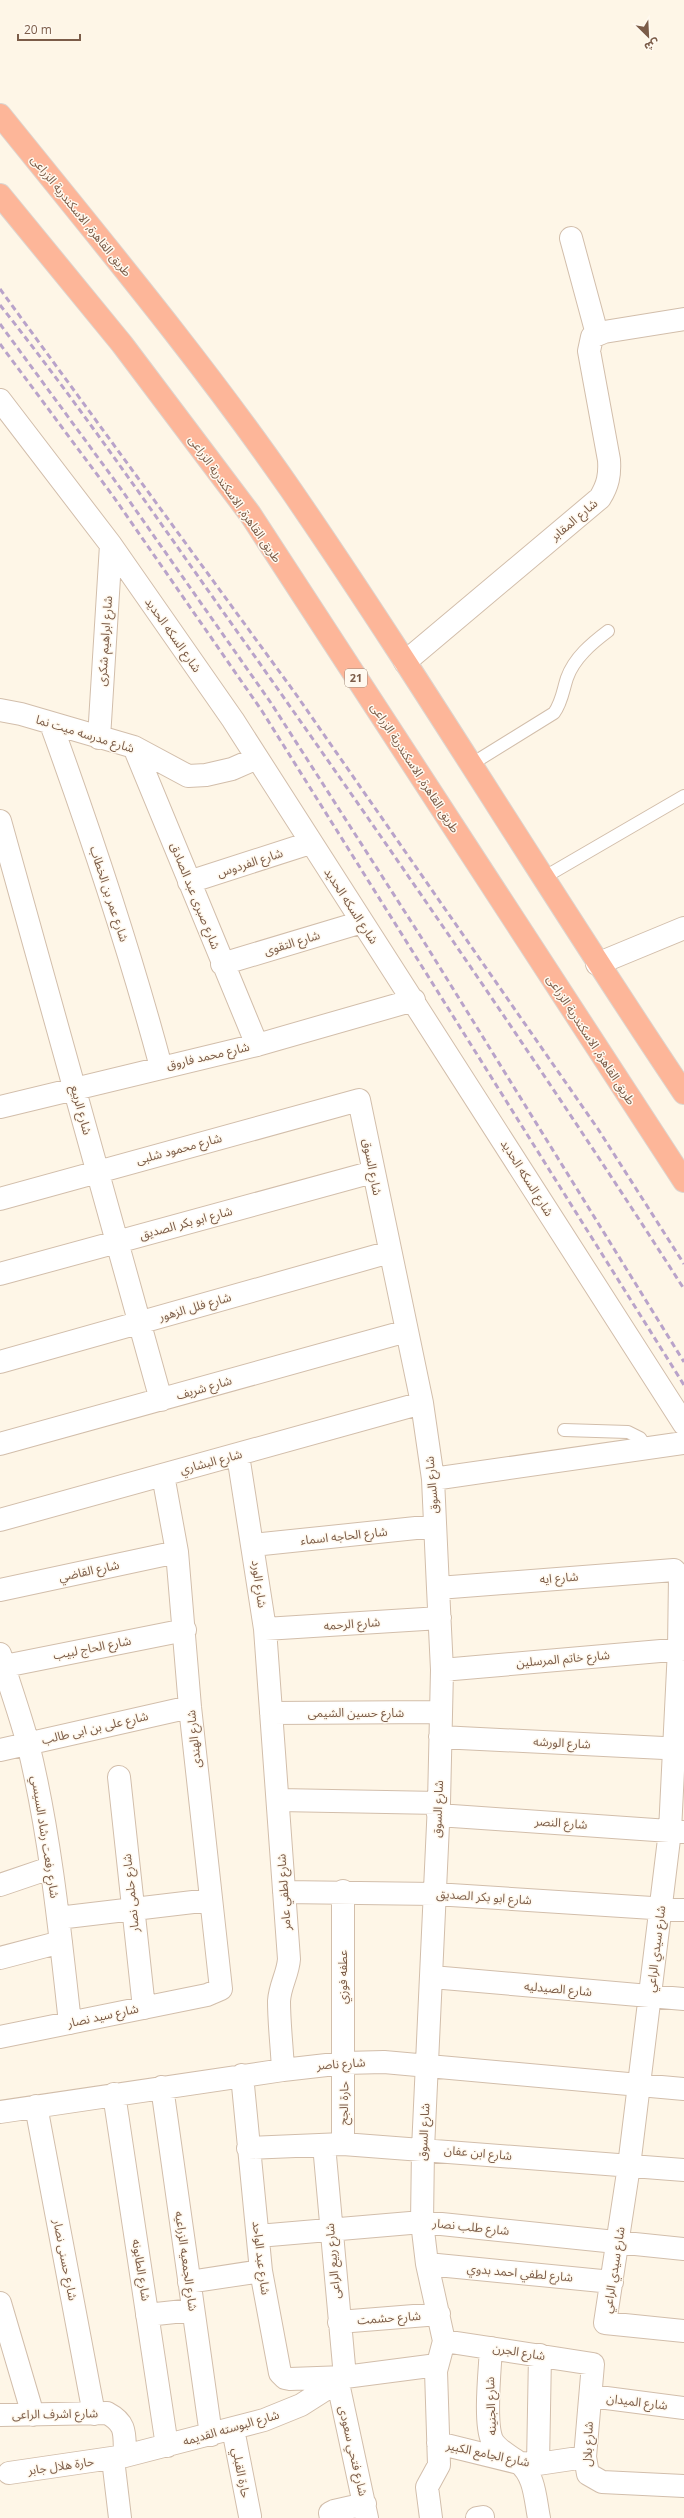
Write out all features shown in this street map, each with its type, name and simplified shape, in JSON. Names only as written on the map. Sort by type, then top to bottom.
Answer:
[{"type":"highway","name":"طريق القاهرة, الاسكندرية الزراعى","points":[[0,115],[159,312],[285,482],[404,662],[597,964],[684,1093]]},
{"type":"highway","name":"طريق القاهرة, الاسكندرية الزراعى","points":[[0,195],[122,344],[250,514],[684,1181]]},
{"type":"street","points":[[571,238],[597,334],[684,319]]},
{"type":"street","name":"شارع المقابر","points":[[404,662],[590,507],[604,492],[610,473],[589,351],[592,337],[597,334]]},
{"type":"street","name":"شارع السكه الحديد","points":[[0,400],[111,545],[257,758],[310,843],[414,1000],[684,1424]]},
{"type":"street","name":"شارع ابراهيم شكرى","points":[[99,738],[111,545]]},
{"type":"street","name":"شارع مدرسه ميت نما","points":[[0,710],[21,714],[134,748],[188,776],[206,775],[232,769],[257,758]]},
{"type":"street","name":"شارع عمر بن الخطاب","points":[[51,724],[78,797],[140,989],[161,1067]]},
{"type":"street","name":"شارع صبرى عبد الصادق","points":[[134,748],[222,964],[257,1045]]},
{"type":"street","name":"شارع الربيع","points":[[0,821],[161,1400]]},
{"type":"street","name":"شارع الفردوس","points":[[189,882],[310,843]]},
{"type":"street","name":"شارع التقوى","points":[[222,964],[362,922]]},
{"type":"street","points":[[597,964],[684,928]]},
{"type":"street","name":"شارع محمد فاروق","points":[[1,1104],[257,1045],[414,1000]]},
{"type":"street","name":"شارع محمود شلبى","points":[[0,1199],[359,1100]]},
{"type":"street","name":"شارع السوق","points":[[359,1100],[422,1403],[433,1479],[442,1670],[439,1809],[423,2149],[422,2222],[428,2264],[444,2341],[437,2365],[439,2465],[427,2487],[431,2518]]},
{"type":"street","name":"شارع ابو بكر الصديق","points":[[0,1274],[373,1172]]},
{"type":"street","name":"شارع فلل الزهور","points":[[0,1362],[390,1252]]},
{"type":"street","name":"شارع شريف","points":[[0,1444],[407,1331]]},
{"type":"street","name":"شارع البشاري","points":[[0,1520],[422,1403]]},
{"type":"street","points":[[433,1479],[684,1443]]},
{"type":"street","name":"شارع الورد","points":[[238,1455],[265,1629],[271,1713]]},
{"type":"street","name":"شارع الهندى","points":[[163,1475],[177,1552],[185,1630],[190,1707],[210,1900],[221,1989],[207,1995]]},
{"type":"street","name":"شارع الحاجه اسماء","points":[[253,1545],[435,1526]]},
{"type":"street","name":"شارع القاضي","points":[[0,1590],[177,1552]]},
{"type":"street","name":"شارع ايه","points":[[438,1588],[674,1570],[678,1572]]},
{"type":"street","name":"شارع سيدي الراعي","points":[[678,1572],[682,1649],[677,1832],[661,1908],[629,2166],[605,2323],[684,2332]]},
{"type":"street","name":"شارع الرحمه","points":[[265,1629],[440,1618]]},
{"type":"street","name":"شارع الحاج لبيب","points":[[1,1662],[185,1630]]},
{"type":"street","name":"شارع خاتم المرسلين","points":[[442,1670],[682,1649]]},
{"type":"street","name":"شارع رفعت رشاد السيسي","points":[[1,1662],[28,1743],[38,1790],[58,1918],[70,2023]]},
{"type":"street","name":"شارع على بن ابى طالب","points":[[0,1750],[190,1707]]},
{"type":"street","name":"شارع حسين الشيمى","points":[[271,1713],[441,1712]]},
{"type":"street","name":"شارع لطفي عامر","points":[[271,1713],[279,1800],[289,1959],[288,1973],[281,1986],[280,2000],[283,2070]]},
{"type":"street","name":"شارع الورشه","points":[[440,1737],[679,1749]]},
{"type":"street","name":"شارع حلمى نصار","points":[[119,1777],[144,2008]]},
{"type":"street","name":"شارع النصر","points":[[279,1800],[439,1809],[677,1832]]},
{"type":"street","points":[[0,1885],[50,1868]]},
{"type":"street","name":"شارع ابو بكر الصديق","points":[[284,1892],[343,1891],[435,1894],[684,1910]]},
{"type":"street","name":"عطفه فوزي","points":[[343,1891],[344,2063]]},
{"type":"street","points":[[58,1918],[210,1900]]},
{"type":"street","points":[[0,1958],[61,1942]]},
{"type":"street","name":"شارع الصيدليه","points":[[432,1977],[684,1999]]},
{"type":"street","name":"شارع سيد نصار","points":[[0,2037],[207,1995]]},
{"type":"street","name":"شارع ناصر","points":[[0,2112],[242,2075],[344,2063],[384,2062],[684,2089]]},
{"type":"street","name":"حارة الجح","points":[[333,2144],[344,2063]]},
{"type":"street","name":"شارع عبد الواحد","points":[[242,2075],[261,2270],[281,2375],[290,2379],[341,2380]]},
{"type":"street","name":"شارع الجمعيه الزراعيه","points":[[162,2087],[211,2434]]},
{"type":"street","name":"شارع الطابونه","points":[[114,2094],[167,2446]]},
{"type":"street","name":"شارع حسنى نصار","points":[[36,2106],[94,2414]]},
{"type":"street","name":"شارع ابن عفان","points":[[248,2148],[333,2144],[423,2149],[684,2170]]},
{"type":"street","name":"شارع ربيع الراعى","points":[[333,2144],[330,2229],[339,2322],[341,2380]]},
{"type":"street","name":"شارع طلب نصار","points":[[258,2236],[422,2222],[684,2249]]},
{"type":"street","name":"شارع لطفي احمد بدوي","points":[[428,2264],[612,2282]]},
{"type":"street","points":[[190,2282],[261,2270]]},
{"type":"street","points":[[0,2303],[33,2415]]},
{"type":"street","points":[[147,2314],[193,2310]]},
{"type":"street","name":"شارع حشمت","points":[[339,2322],[439,2314]]},
{"type":"street","name":"شارع الجرن","points":[[444,2341],[593,2364]]},
{"type":"street","name":"شارع الجنينه","points":[[491,2348],[489,2418],[491,2438],[495,2445],[529,2463],[539,2518]]},
{"type":"street","points":[[529,2463],[540,2355]]},
{"type":"street","name":"شارع بلال","points":[[593,2364],[586,2456],[588,2474],[596,2481],[684,2486]]},
{"type":"street","name":"شارع البوسته القديمه","points":[[119,2458],[233,2429],[282,2414],[341,2380],[437,2365]]},
{"type":"street","name":"شارع فتحي سعودى","points":[[341,2380],[366,2511]]},
{"type":"street","name":"شارع الميدان","points":[[591,2396],[684,2408]]},
{"type":"street","name":"شارع اشرف الراعى","points":[[0,2415],[107,2413],[119,2419],[123,2427],[119,2458]]},
{"type":"street","name":"حارة القبلي","points":[[233,2429],[250,2516]]},
{"type":"street","name":"شارع الجامع الكبير","points":[[438,2443],[529,2463],[586,2456]]},
{"type":"street","points":[[119,2458],[120,2518]]},
{"type":"street","name":"حارة هلال جابر","points":[[3,2484],[119,2458]]},
{"type":"street","points":[[331,2518],[330,2513],[334,2511],[366,2511]]},
{"type":"lane","points":[[470,764],[554,713],[562,700],[570,671],[585,650],[608,631]]},
{"type":"lane","points":[[543,878],[684,796]]},
{"type":"lane","points":[[564,1430],[628,1432],[640,1438],[647,1448]]},
{"type":"railway","points":[[0,289],[295,693],[598,1129],[684,1264]]},
{"type":"railway","points":[[0,305],[96,433],[362,809],[579,1127],[684,1289]]},
{"type":"railway","points":[[0,324],[121,489],[271,703],[421,937],[684,1362]]},
{"type":"railway","points":[[0,344],[113,496],[262,711],[684,1385]]}]
